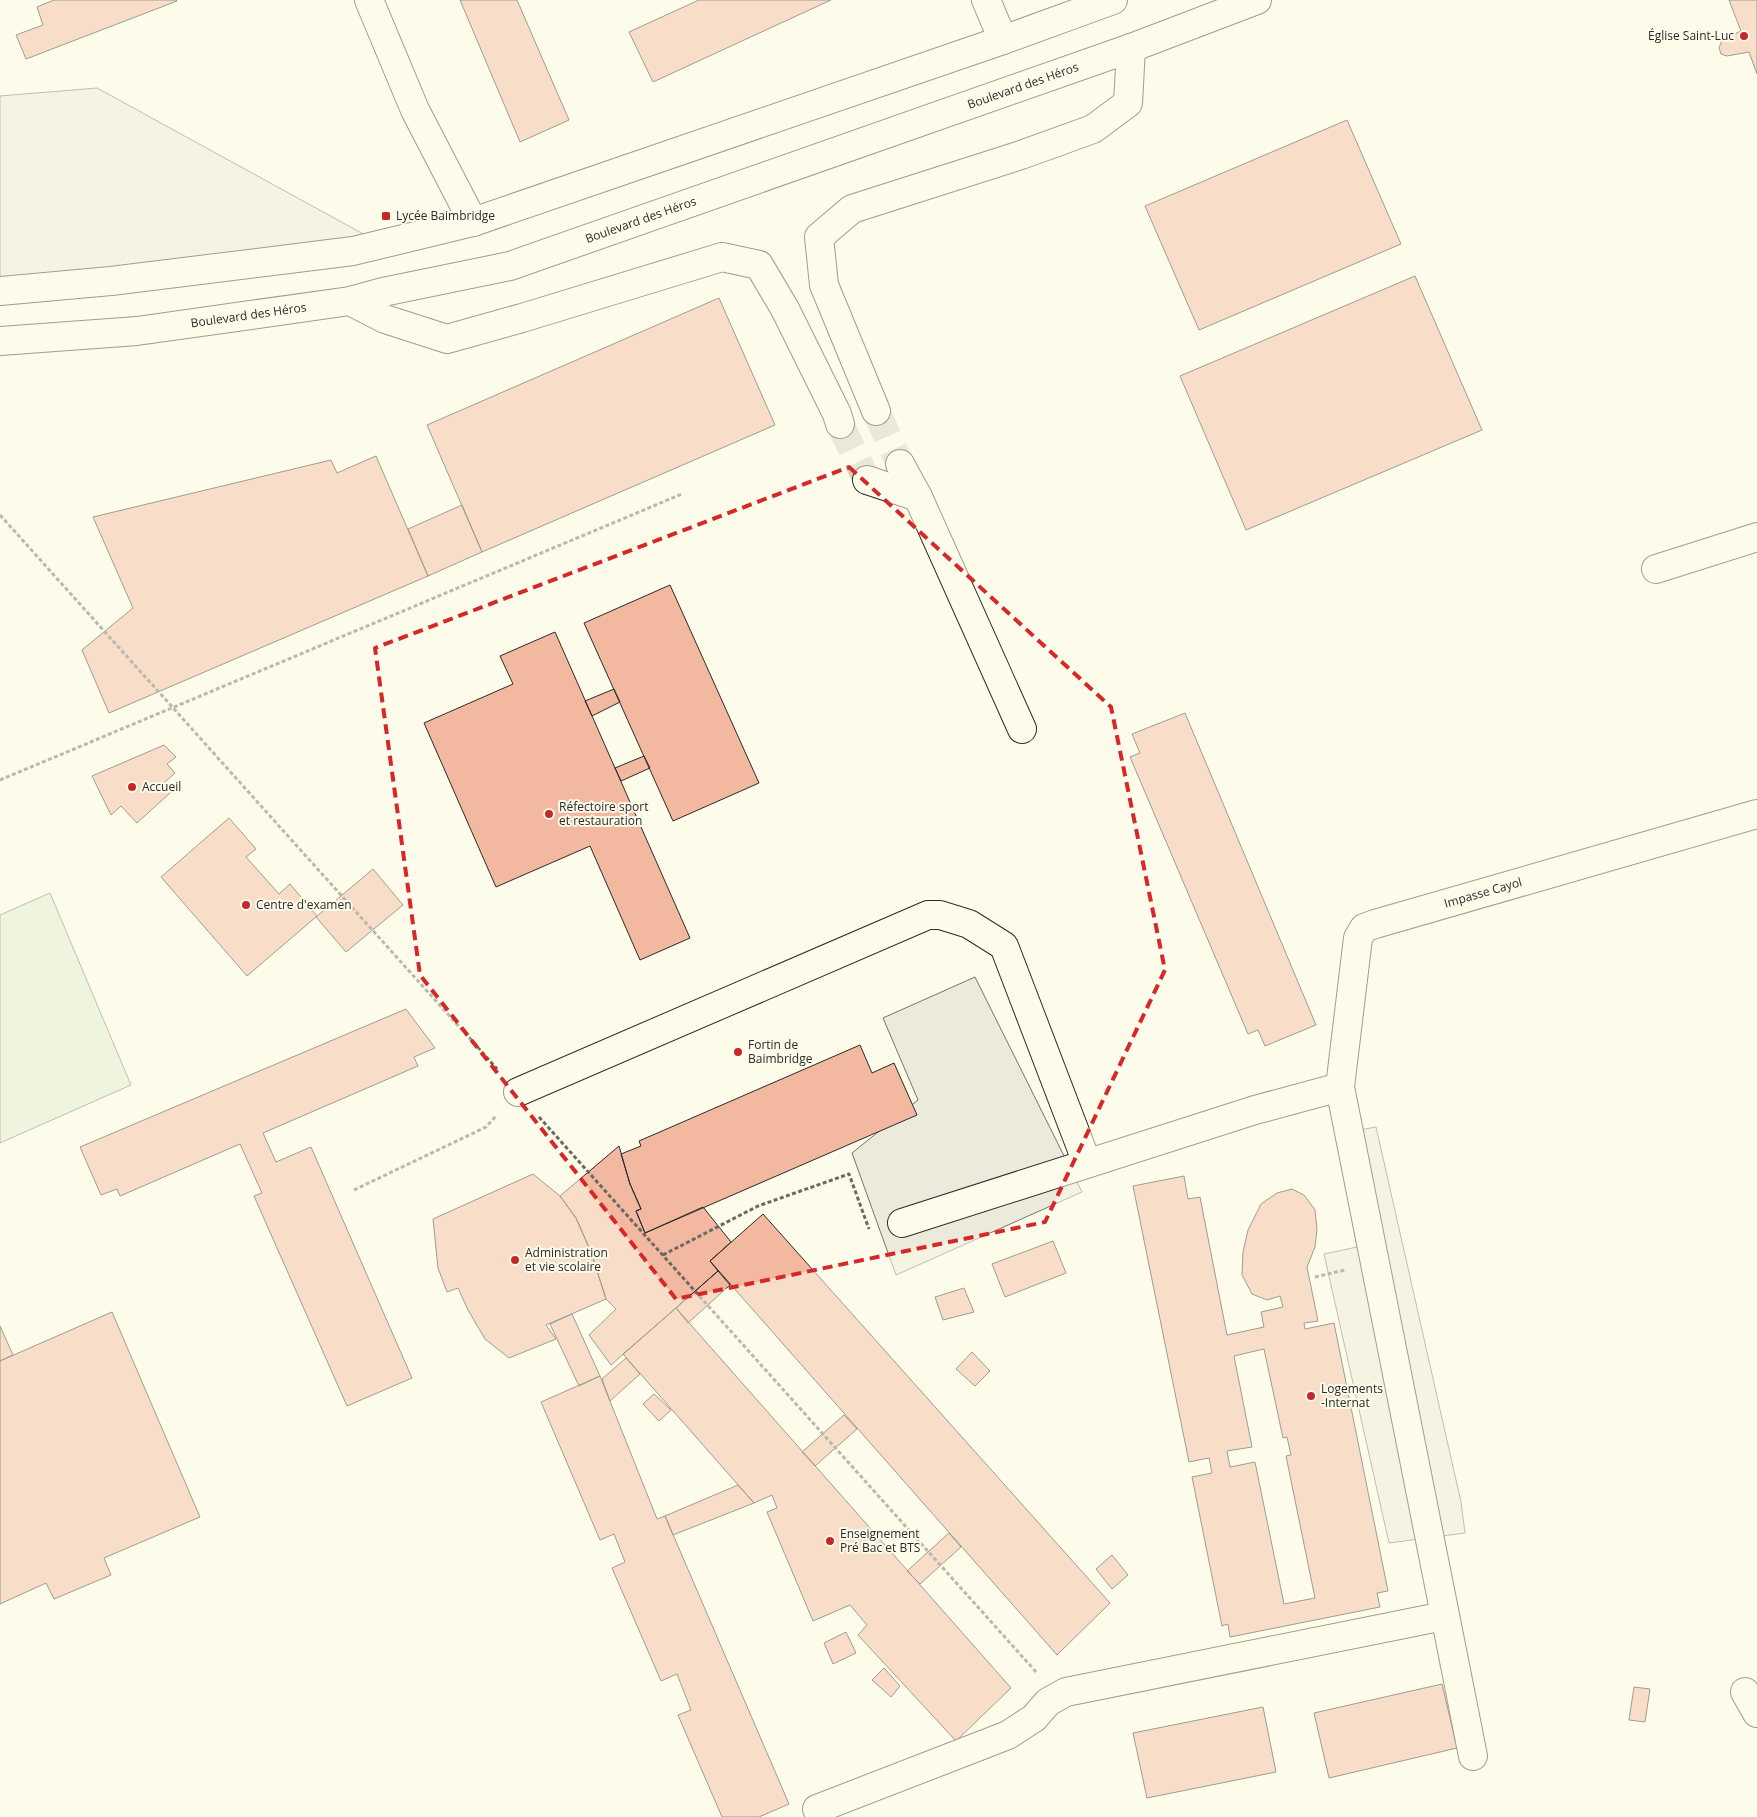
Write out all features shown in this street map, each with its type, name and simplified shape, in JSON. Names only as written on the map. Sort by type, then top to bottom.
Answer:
[{"type":"main road","points":[[370,0],[415,110],[472,222]]},
{"type":"main road","points":[[986,0],[1004,40]]},
{"type":"main road","points":[[0,291],[111,281],[353,251],[472,222],[1004,40],[1113,0]]},
{"type":"main road","name":"Boulevard des Héros","points":[[0,341],[137,331],[350,301],[383,292],[510,266],[1131,48],[1257,0]]},
{"type":"main road","points":[[876,411],[824,285],[819,237],[852,209],[1021,155],[1093,129],[1128,103],[1131,48]]},
{"type":"main road","points":[[350,301],[385,319],[447,339],[722,257],[758,265],[785,309],[840,424]]},
{"type":"main road","points":[[900,464],[918,498],[1022,729]]},
{"type":"main road","points":[[867,480],[918,498]]},
{"type":"main road","points":[[1656,569],[1757,537]]},
{"type":"main road","name":"Impasse Cayol","points":[[1473,1756],[1340,1087],[1358,938],[1364,928],[1757,814]]},
{"type":"main road","points":[[518,1092],[928,915],[940,915],[969,924],[1004,946],[1087,1163]]},
{"type":"main road","points":[[902,1223],[1255,1110],[1340,1087]]},
{"type":"main road","points":[[817,1809],[1008,1735],[1034,1718],[1048,1702],[1066,1692],[1444,1616]]},
{"type":"path","points":[[0,780],[682,494]]},
{"type":"path","points":[[0,515],[1059,1696]]},
{"type":"path","points":[[354,1190],[486,1127],[518,1092]]},
{"type":"path","points":[[663,1255],[758,1206],[849,1174],[871,1234],[902,1223]]},
{"type":"highlighted area","points":[[849,467],[1111,707],[1165,970],[1045,1222],[676,1299],[420,975],[375,648]]},
{"type":"green space","points":[[50,893],[131,1085],[0,1143],[0,915]]},
{"type":"shaded area","points":[[97,88],[387,247],[0,291],[0,96]]},
{"type":"shaded area","points":[[975,977],[1082,1192],[896,1275],[852,1153],[918,1100],[883,1018]]},
{"type":"shaded area","points":[[1376,1127],[1461,1502],[1465,1533],[1389,1543],[1324,1254],[1357,1247],[1337,1134]]},
{"type":"building","points":[[54,0],[177,1],[26,59],[16,35],[43,25],[37,7]]},
{"type":"building","points":[[460,0],[517,0],[569,120],[520,142]]},
{"type":"building","points":[[699,0],[831,0],[653,82],[629,32]]},
{"type":"building","name":"Église Saint-Luc","points":[[1729,0],[1757,0],[1757,74],[1749,52],[1727,56],[1721,54],[1719,48],[1722,40],[1741,31]]},
{"type":"building","points":[[1347,120],[1401,244],[1199,330],[1145,206]]},
{"type":"building","points":[[1415,276],[1482,430],[1246,530],[1180,376]]},
{"type":"building","points":[[719,298],[775,425],[482,552],[427,425]]},
{"type":"building","points":[[376,456],[428,576],[109,713],[82,650],[133,608],[93,517],[331,460],[337,473]]},
{"type":"building","points":[[462,505],[482,552],[428,576],[408,529]]},
{"type":"building","name":"Réfectoire sport et restauration","points":[[670,585],[759,783],[673,821],[584,623]]},
{"type":"building","name":"Réfectoire sport et restauration","points":[[555,632],[690,938],[640,960],[590,846],[496,887],[424,723],[513,684],[500,656]]},
{"type":"building","points":[[614,689],[620,702],[592,716],[585,701]]},
{"type":"building","points":[[1185,713],[1316,1025],[1265,1046],[1258,1030],[1248,1034],[1130,757],[1140,753],[1132,734]]},
{"type":"building","name":"Accueil","points":[[164,745],[176,757],[167,764],[175,773],[164,783],[171,792],[137,823],[121,806],[111,815],[92,776]]},
{"type":"building","points":[[644,756],[650,768],[621,781],[615,768]]},
{"type":"building","name":"Centre d'examen","points":[[229,818],[256,849],[246,857],[279,894],[290,884],[317,916],[247,976],[161,877]]},
{"type":"building","points":[[373,869],[403,905],[346,952],[316,917]]},
{"type":"building","points":[[406,1009],[435,1048],[414,1057],[418,1066],[263,1133],[276,1162],[311,1147],[412,1378],[347,1406],[254,1196],[262,1193],[240,1144],[120,1196],[117,1189],[101,1195],[80,1147]]},
{"type":"building","points":[[860,1045],[872,1073],[894,1063],[917,1115],[645,1233],[636,1211],[641,1209],[630,1184],[621,1154],[641,1146],[639,1141]]},
{"type":"building","points":[[619,1146],[630,1184],[641,1209],[636,1211],[645,1233],[703,1207],[731,1242],[710,1261],[718,1271],[611,1365],[589,1335],[616,1309],[606,1299],[591,1252],[576,1218],[560,1196]]},
{"type":"building","name":"Administration et vie scolaire","points":[[533,1174],[560,1196],[576,1218],[591,1252],[606,1299],[546,1325],[556,1339],[509,1358],[485,1339],[458,1288],[447,1292],[438,1268],[433,1219]]},
{"type":"building","name":"Logements -Internat","points":[[1184,1176],[1188,1199],[1200,1197],[1227,1335],[1264,1327],[1261,1312],[1283,1307],[1280,1296],[1267,1300],[1252,1294],[1242,1275],[1243,1252],[1248,1230],[1261,1204],[1277,1193],[1292,1189],[1304,1195],[1315,1210],[1317,1229],[1315,1247],[1307,1267],[1318,1321],[1304,1323],[1305,1329],[1334,1323],[1388,1591],[1377,1593],[1380,1607],[1230,1637],[1228,1624],[1222,1626],[1192,1477],[1212,1473],[1209,1458],[1189,1462],[1133,1186]],"holes":[[[1264,1349],[1283,1438],[1287,1437],[1291,1455],[1286,1456],[1315,1598],[1284,1604],[1255,1462],[1230,1467],[1227,1451],[1252,1447],[1234,1356]]]},
{"type":"building","name":"Enseignement Pré Bac et BTS","points":[[763,1214],[1110,1603],[1057,1655],[710,1261]]},
{"type":"building","points":[[1053,1241],[1066,1273],[1005,1297],[992,1264]]},
{"type":"building","points":[[718,1271],[730,1285],[688,1323],[676,1308]]},
{"type":"building","points":[[964,1288],[974,1312],[943,1320],[935,1297]]},
{"type":"building","name":"Enseignement Pré Bac et BTS","points":[[676,1308],[1011,1688],[956,1741],[858,1635],[867,1625],[850,1605],[813,1621],[767,1512],[777,1508],[772,1495],[754,1503],[623,1354]]},
{"type":"building","points":[[112,1312],[200,1517],[104,1558],[111,1575],[54,1599],[46,1583],[0,1604],[0,1361]]},
{"type":"building","points":[[572,1314],[600,1376],[579,1386],[550,1324]]},
{"type":"building","points":[[0,1326],[13,1355],[0,1361]]},
{"type":"building","points":[[972,1352],[990,1371],[975,1386],[956,1369]]},
{"type":"building","points":[[626,1358],[640,1374],[610,1401],[602,1379]]},
{"type":"building","points":[[600,1376],[657,1519],[665,1516],[789,1804],[759,1817],[722,1817],[678,1715],[691,1710],[677,1674],[661,1681],[612,1568],[625,1562],[614,1534],[600,1540],[541,1402]]},
{"type":"building","points":[[654,1394],[671,1410],[659,1421],[643,1404]]},
{"type":"building","points":[[844,1415],[857,1429],[815,1466],[802,1452]]},
{"type":"building","points":[[738,1485],[754,1503],[673,1535],[665,1516]]},
{"type":"building","points":[[949,1533],[961,1547],[920,1584],[907,1571]]},
{"type":"building","points":[[1112,1555],[1128,1575],[1112,1589],[1096,1569]]},
{"type":"building","points":[[846,1632],[856,1653],[833,1664],[824,1643]]},
{"type":"building","points":[[884,1668],[900,1686],[891,1697],[872,1680]]},
{"type":"building","points":[[1442,1684],[1457,1748],[1329,1778],[1314,1713]]},
{"type":"building","points":[[1634,1687],[1650,1689],[1645,1722],[1629,1720]]},
{"type":"building","points":[[1263,1707],[1276,1772],[1147,1798],[1133,1733]]},
{"type":"tunnel","points":[[876,411],[900,464]]},
{"type":"tunnel","points":[[840,424],[867,480]]},
{"type":"place","name":"Église Saint-Luc","points":[[1744,36]]},
{"type":"place","name":"Lycée Baimbridge","points":[[386,216]]},
{"type":"place","name":"Accueil","points":[[132,787]]},
{"type":"place","name":"Réfectoire sport et restauration","points":[[549,814]]},
{"type":"place","name":"Centre d'examen","points":[[246,905]]},
{"type":"place","name":"Fortin de Baimbridge","points":[[738,1052]]},
{"type":"place","name":"Administration et vie scolaire","points":[[515,1260]]},
{"type":"place","name":"Logements -Internat","points":[[1311,1396]]},
{"type":"place","name":"Enseignement Pré Bac et BTS","points":[[830,1541]]}]
